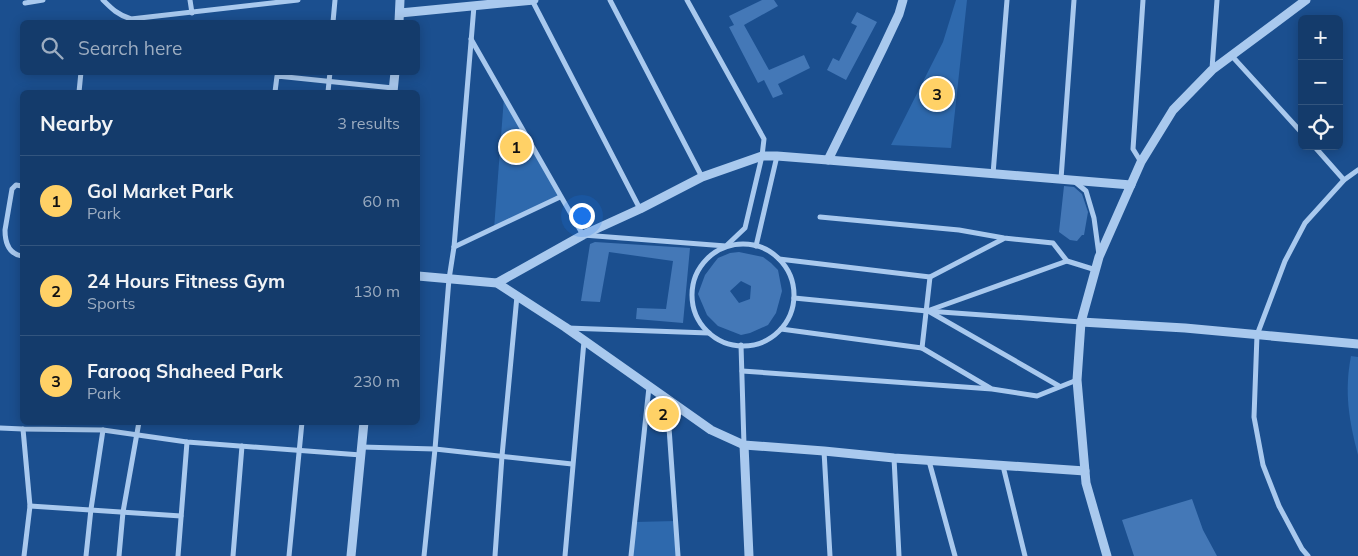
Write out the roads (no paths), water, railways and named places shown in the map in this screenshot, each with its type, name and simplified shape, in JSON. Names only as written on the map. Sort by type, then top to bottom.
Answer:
[{"type":"street","points":[[25,3],[43,0]]},
{"type":"street","points":[[103,0],[122,16],[131,19],[298,0]]},
{"type":"street","points":[[190,0],[192,13]]},
{"type":"street","points":[[334,20],[335,0]]},
{"type":"street","points":[[400,0],[399,18],[474,6],[533,0],[640,209]]},
{"type":"street","points":[[610,0],[702,177]]},
{"type":"street","points":[[582,235],[726,246],[747,244],[765,249],[780,259],[793,284],[794,298],[789,317],[781,329],[767,340],[741,345],[724,342],[709,333],[696,315],[692,298],[694,280],[698,269],[710,255],[726,246],[745,228],[762,156],[764,139],[687,0]]},
{"type":"street","points":[[828,160],[882,52],[899,14],[903,0]]},
{"type":"street","points":[[993,174],[1007,0]]},
{"type":"street","points":[[1061,179],[1074,0]]},
{"type":"street","points":[[1141,162],[1133,149],[1143,0]]},
{"type":"street","points":[[1212,70],[1217,0]]},
{"type":"street","points":[[1107,556],[1086,483],[1077,380],[1081,322],[1099,257],[1141,162],[1173,110],[1212,70],[1294,3],[1306,0]]},
{"type":"street","points":[[424,556],[449,279],[454,247],[474,6]]},
{"type":"street","points":[[471,38],[582,235]]},
{"type":"street","points":[[1231,55],[1298,129]]},
{"type":"street","points":[[79,90],[81,75]]},
{"type":"street","points":[[328,90],[330,75]]},
{"type":"street","points":[[275,90],[277,76],[393,90],[394,75]]},
{"type":"street","points":[[1318,150],[1344,180]]},
{"type":"street","points":[[498,283],[582,235],[640,209],[702,177],[762,156],[1131,185]]},
{"type":"street","points":[[756,246],[777,156]]},
{"type":"street","points":[[1308,556],[1302,549],[1279,506],[1264,466],[1254,417],[1258,335],[1285,261],[1305,223],[1344,180],[1358,170]]},
{"type":"street","points":[[1073,180],[1086,190],[1094,218],[1099,257]]},
{"type":"street","points":[[20,186],[13,186],[5,237],[9,249],[20,255]]},
{"type":"street","points":[[454,247],[560,197]]},
{"type":"street","points":[[820,217],[959,230],[1004,238],[1053,243],[1067,261],[1096,270]]},
{"type":"street","points":[[780,259],[930,277],[1004,238]]},
{"type":"street","points":[[927,310],[1067,261]]},
{"type":"street","points":[[420,276],[498,283],[711,430],[744,445],[929,461],[1085,471]]},
{"type":"street","points":[[922,348],[930,277]]},
{"type":"street","points":[[496,556],[502,456],[517,296]]},
{"type":"street","points":[[794,298],[1358,344]]},
{"type":"street","points":[[927,310],[1059,386]]},
{"type":"street","points":[[565,328],[709,333]]},
{"type":"street","points":[[781,329],[922,348],[992,389]]},
{"type":"street","points":[[565,556],[584,341]]},
{"type":"street","points":[[741,345],[749,556]]},
{"type":"street","points":[[742,371],[992,389],[1038,396],[1077,380]]},
{"type":"street","points":[[631,556],[649,387]]},
{"type":"street","points":[[667,400],[678,556]]},
{"type":"street","points":[[119,556],[123,512],[138,425]]},
{"type":"street","points":[[290,556],[302,425]]},
{"type":"street","points":[[352,556],[364,425]]},
{"type":"street","points":[[0,428],[103,430],[188,442],[299,451],[435,450],[572,464]]},
{"type":"street","points":[[23,429],[30,506],[24,556]]},
{"type":"street","points":[[86,556],[103,430]]},
{"type":"street","points":[[178,556],[188,442]]},
{"type":"street","points":[[233,556],[242,446]]},
{"type":"street","points":[[824,451],[830,556]]},
{"type":"street","points":[[894,458],[900,556]]},
{"type":"street","points":[[929,461],[955,556]]},
{"type":"street","points":[[1003,466],[1026,556]]},
{"type":"street","points":[[30,506],[181,516]]},
{"type":"place","name":"Farooq Shaheed Park","points":[[937,94]]},
{"type":"place","name":"Gol Market Park","points":[[516,147]]},
{"type":"place","name":"24 Hours Fitness Gym","points":[[663,414]]}]
